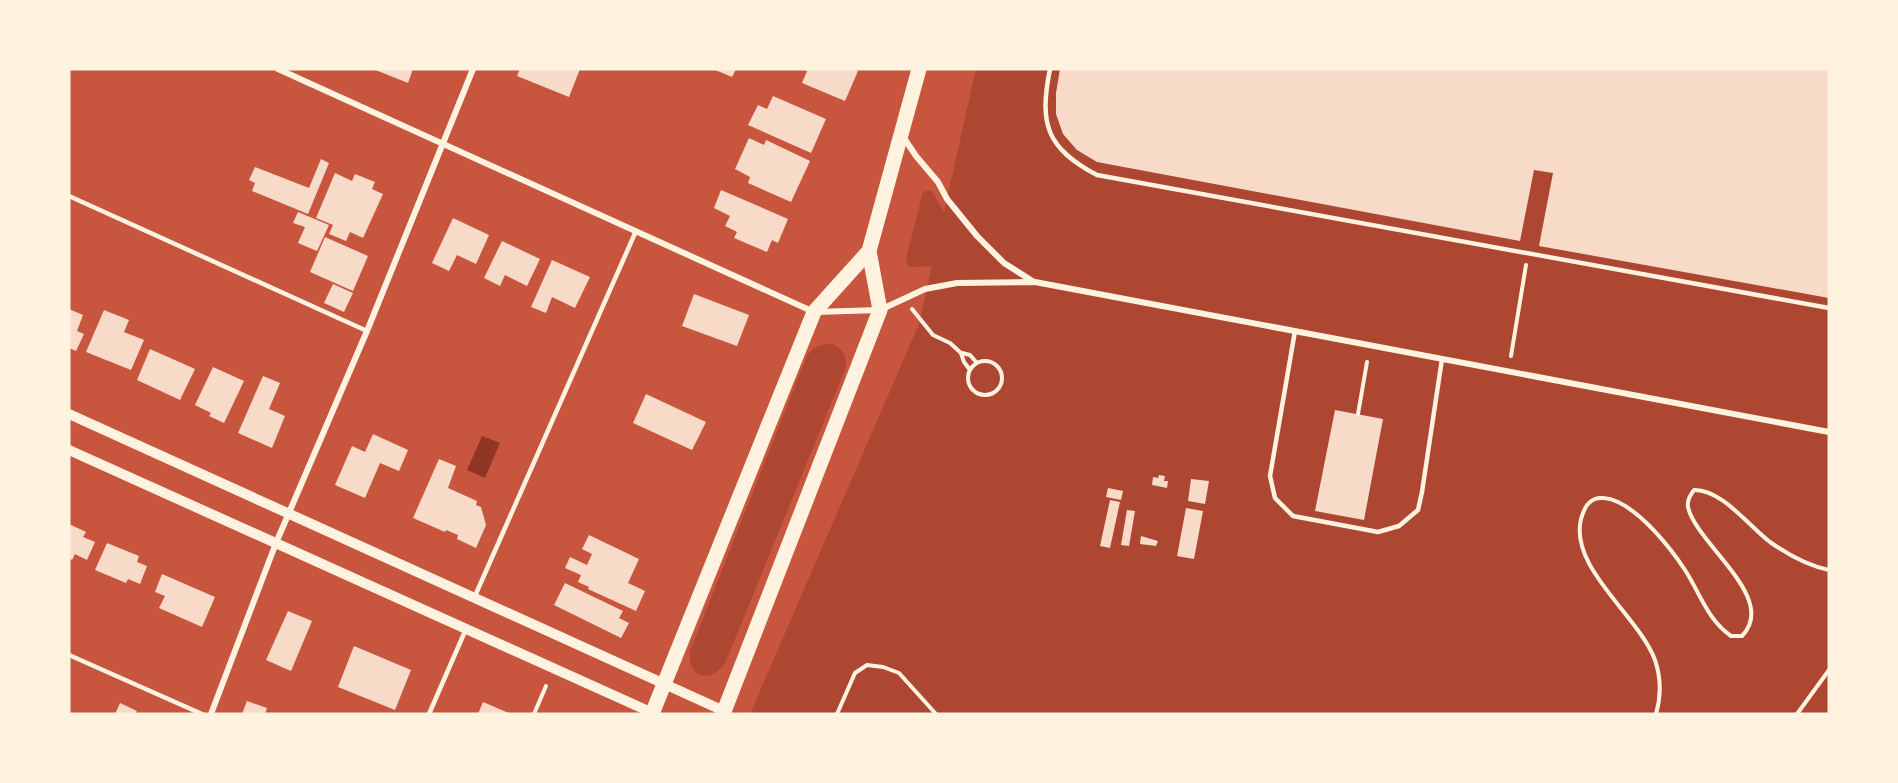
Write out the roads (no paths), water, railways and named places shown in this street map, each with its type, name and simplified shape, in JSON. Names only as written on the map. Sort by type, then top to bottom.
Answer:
[{"type":"main road","points":[[653,714],[814,312],[869,251],[919,69]]},
{"type":"main road","points":[[723,712],[880,310],[869,251]]},
{"type":"street","points":[[278,69],[814,312],[880,310],[925,289],[957,283],[1035,282],[1829,432]]},
{"type":"street","points":[[211,714],[276,543],[367,331],[473,69]]},
{"type":"street","points":[[902,135],[938,182],[947,199],[977,236],[1004,263],[1035,282]]},
{"type":"street","points":[[69,414],[475,596],[723,712]]},
{"type":"street","points":[[69,450],[653,714]]},
{"type":"lane","points":[[1050,69],[1045,92],[1046,120],[1056,143],[1074,162],[1097,175],[1829,308]]},
{"type":"lane","points":[[69,196],[367,331]]},
{"type":"lane","points":[[475,596],[636,231]]},
{"type":"lane","points":[[1295,331],[1270,476],[1275,498],[1293,516],[1303,518],[1378,532],[1400,526],[1418,510],[1443,359]]},
{"type":"lane","points":[[429,714],[466,629]]},
{"type":"lane","points":[[69,655],[202,714]]}]
